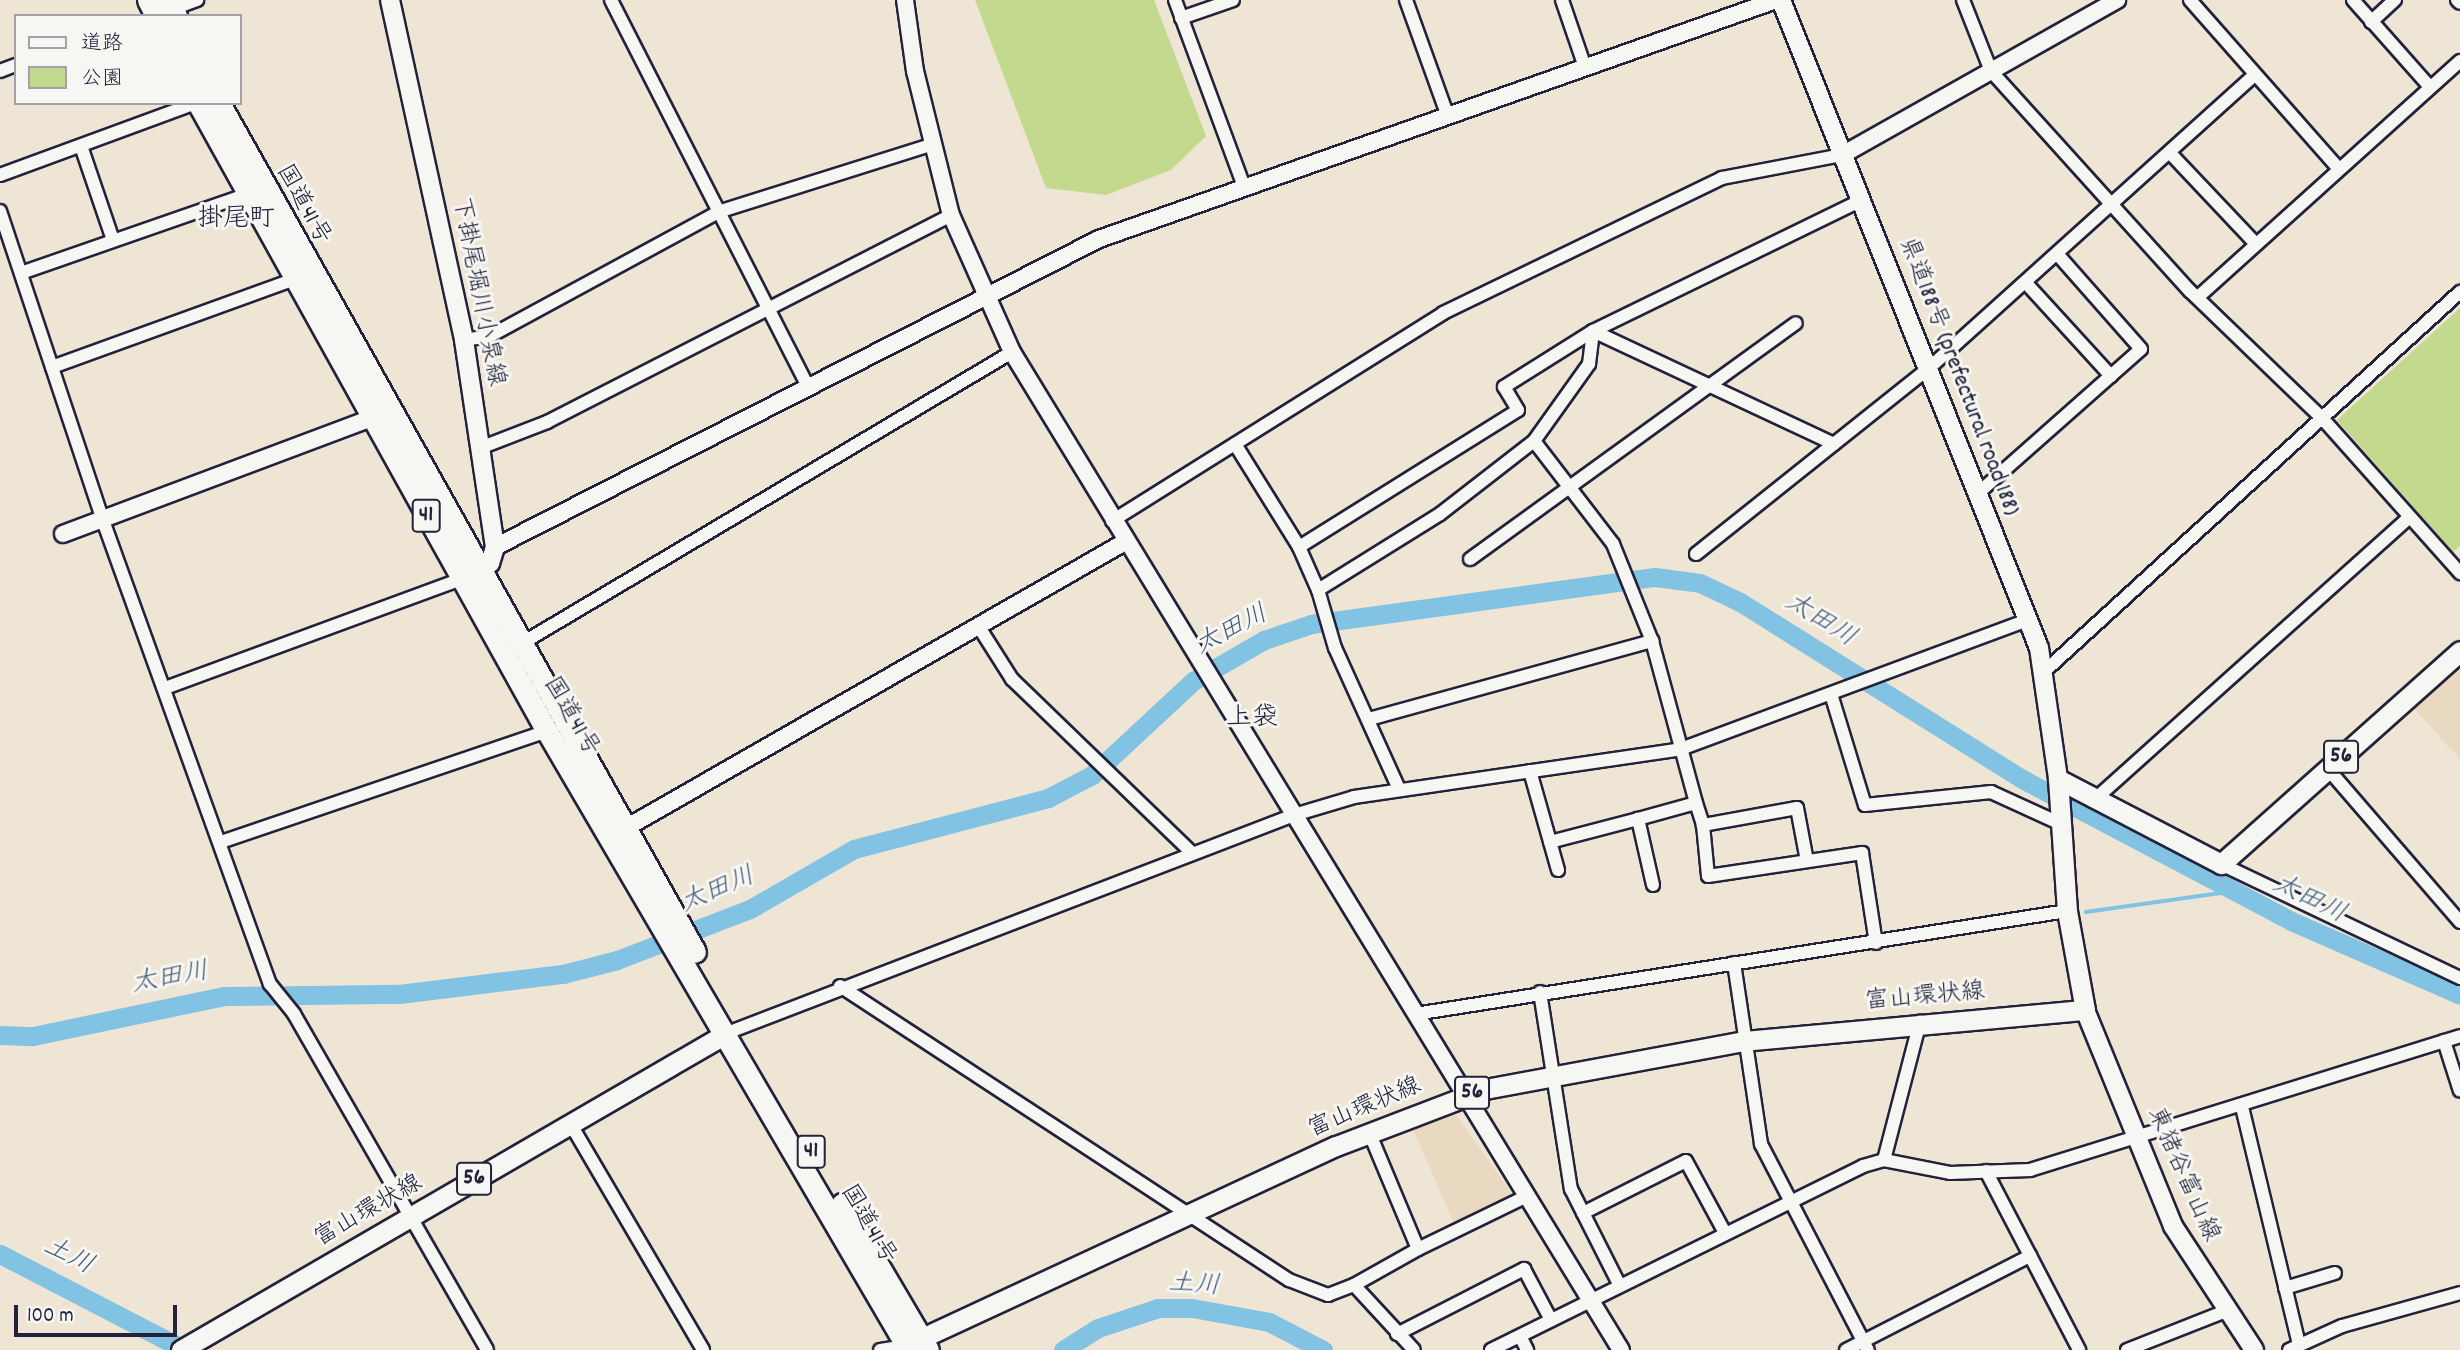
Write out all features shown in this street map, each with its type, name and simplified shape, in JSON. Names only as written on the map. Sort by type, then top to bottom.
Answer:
[{"type":"highway","name":"国道41号","points":[[198,105],[292,280],[379,416]]},
{"type":"highway","name":"国道41号","points":[[220,105],[379,416],[469,575],[547,731],[617,833]]},
{"type":"highway","name":"国道41号","points":[[469,575],[519,645],[617,833],[916,1346]]},
{"type":"main road","name":"下掛尾堀川小泉線","points":[[390,0],[464,340],[495,547]]},
{"type":"main road","name":"県道188号 (prefectural road 188)","points":[[1782,0],[2046,670],[2058,779]]},
{"type":"main road","points":[[469,575],[490,563],[495,547]]},
{"type":"main road","name":"56","points":[[2221,864],[2460,650]]},
{"type":"main road","points":[[2058,779],[2093,801],[2221,864]]},
{"type":"main road","points":[[2058,779],[2067,911],[2085,1010]]},
{"type":"main road","name":"富山環状線","points":[[916,1346],[1188,1214],[1369,1132],[1466,1095],[1553,1072],[1743,1041],[1920,1022],[2085,1010]]},
{"type":"main road","name":"東猪谷富山線","points":[[2085,1010],[2173,1226],[2226,1311],[2254,1350]]},
{"type":"main road","name":"富山環状線","points":[[181,1350],[732,1030]]},
{"type":"street","points":[[160,10],[197,0]]},
{"type":"street","points":[[611,0],[808,387]]},
{"type":"street","points":[[905,0],[932,145],[951,215],[1012,352],[1209,682],[1294,815],[1621,1350]]},
{"type":"street","points":[[1175,0],[1244,187]]},
{"type":"street","points":[[1181,18],[1233,0]]},
{"type":"street","points":[[1406,0],[1447,114]]},
{"type":"street","points":[[1562,0],[1585,67]]},
{"type":"street","points":[[495,547],[1099,239],[1776,0]]},
{"type":"street","points":[[1963,0],[1991,71],[2198,297],[2322,418],[2460,573]]},
{"type":"street","points":[[1112,521],[1443,313],[1722,178],[1842,155],[2117,0]]},
{"type":"street","points":[[2190,0],[2339,169]]},
{"type":"street","points":[[2353,0],[2430,87]]},
{"type":"street","points":[[2371,22],[2395,0]]},
{"type":"street","points":[[2198,297],[2460,61]]},
{"type":"street","points":[[1696,554],[1928,369],[2255,75]]},
{"type":"street","points":[[0,175],[191,105]]},
{"type":"street","points":[[81,145],[113,240]]},
{"type":"street","points":[[464,340],[490,335],[718,212],[932,145]]},
{"type":"street","points":[[2170,153],[2256,244]]},
{"type":"street","points":[[20,273],[245,195]]},
{"type":"street","points":[[1299,547],[1518,410],[1504,387],[1593,331],[1862,200]]},
{"type":"street","points":[[0,211],[103,520],[270,984],[294,1014],[408,1218],[487,1350]]},
{"type":"street","points":[[480,448],[547,422],[951,215]]},
{"type":"street","points":[[1976,495],[2141,349],[2057,255]]},
{"type":"street","points":[[52,367],[292,280]]},
{"type":"street","points":[[2025,283],[2111,376]]},
{"type":"street","points":[[2046,670],[2460,292]]},
{"type":"street","points":[[1470,559],[1569,484],[1796,323]]},
{"type":"street","points":[[1593,331],[1703,387],[1834,444]]},
{"type":"street","points":[[1318,590],[1431,521],[1534,441],[1589,364],[1593,331]]},
{"type":"street","points":[[519,645],[1012,352]]},
{"type":"street","points":[[63,534],[379,416]]},
{"type":"street","points":[[1534,441],[1613,544],[1652,641],[1678,750],[1703,825],[1708,876],[1862,853],[1876,943]]},
{"type":"street","points":[[1235,444],[1299,547],[1318,590],[1330,632],[1399,789]]},
{"type":"street","points":[[2093,801],[2409,517]]},
{"type":"street","points":[[617,833],[1125,542]]},
{"type":"street","points":[[164,688],[469,575]]},
{"type":"street","points":[[732,1030],[1190,851],[1294,815],[1399,789],[1678,750],[2028,620]]},
{"type":"street","points":[[979,627],[1012,679],[1085,755],[1190,851]]},
{"type":"street","points":[[1369,719],[1652,641]]},
{"type":"street","points":[[1831,694],[1865,805],[1991,792],[2061,824]]},
{"type":"street","points":[[221,842],[547,731]]},
{"type":"street","points":[[2328,769],[2460,922]]},
{"type":"street","points":[[1530,771],[1558,870]]},
{"type":"street","points":[[1550,842],[1696,803]]},
{"type":"street","points":[[1703,825],[1797,808],[1807,861]]},
{"type":"street","points":[[1638,819],[1653,885]]},
{"type":"street","points":[[2221,864],[2460,978]]},
{"type":"street","points":[[1415,1014],[1540,992],[1876,943],[2067,911]]},
{"type":"street","points":[[1734,963],[1743,1041],[1761,1144],[1866,1345]]},
{"type":"street","points":[[840,986],[1289,1280],[1328,1294],[1354,1285],[1418,1249],[1527,1196]]},
{"type":"street","points":[[1540,992],[1571,1189],[1619,1284]]},
{"type":"street","points":[[1884,1160],[1920,1022]]},
{"type":"street","points":[[1491,1350],[1791,1198],[1884,1160],[1950,1172],[2030,1170],[2138,1141],[2460,1036]]},
{"type":"street","points":[[2444,1041],[2460,1091]]},
{"type":"street","points":[[2242,1107],[2285,1288],[2294,1348],[2342,1326],[2460,1293]]},
{"type":"street","points":[[570,1123],[703,1350]]},
{"type":"street","points":[[1369,1132],[1418,1249]]},
{"type":"street","points":[[1583,1213],[1686,1161],[1724,1231]]},
{"type":"street","points":[[1986,1171],[2079,1350]]},
{"type":"street","points":[[1846,1350],[1866,1345],[2030,1256]]},
{"type":"street","points":[[1397,1334],[1524,1269],[1552,1320]]},
{"type":"street","points":[[2285,1288],[2335,1273]]},
{"type":"street","points":[[1354,1285],[1397,1334],[1415,1350]]},
{"type":"street","points":[[2127,1350],[2226,1311]]},
{"type":"street","points":[[1520,1336],[1527,1350]]},
{"type":"street","points":[[880,1350],[916,1346]]},
{"type":"shaded area","points":[[2460,659],[2460,759],[2410,704]]},
{"type":"shaded area","points":[[1453,1110],[1514,1197],[1456,1228],[1411,1124]]},
{"type":"green space","points":[[975,0],[1154,0],[1206,136],[1171,170],[1106,195],[1046,188]]},
{"type":"green space","points":[[2460,308],[2460,546],[2453,552],[2337,420]]},
{"type":"waterway","name":"太田川","points":[[0,1035],[33,1036],[225,996],[399,994],[563,974],[617,960],[750,909],[854,849],[1048,798],[1092,775],[1193,681],[1264,640],[1311,624],[1655,577],[1700,583],[1740,602],[2024,780],[2291,921],[2460,995]]},
{"type":"waterway","points":[[2086,912],[2235,891]]},
{"type":"waterway","name":"土川","points":[[0,1254],[185,1350]]},
{"type":"waterway","name":"土川","points":[[1063,1350],[1098,1328],[1158,1308],[1192,1308],[1269,1322],[1323,1350]]},
{"type":"district","name":"掛尾町","points":[[236,220]]},
{"type":"district","name":"上袋","points":[[1252,719]]}]
